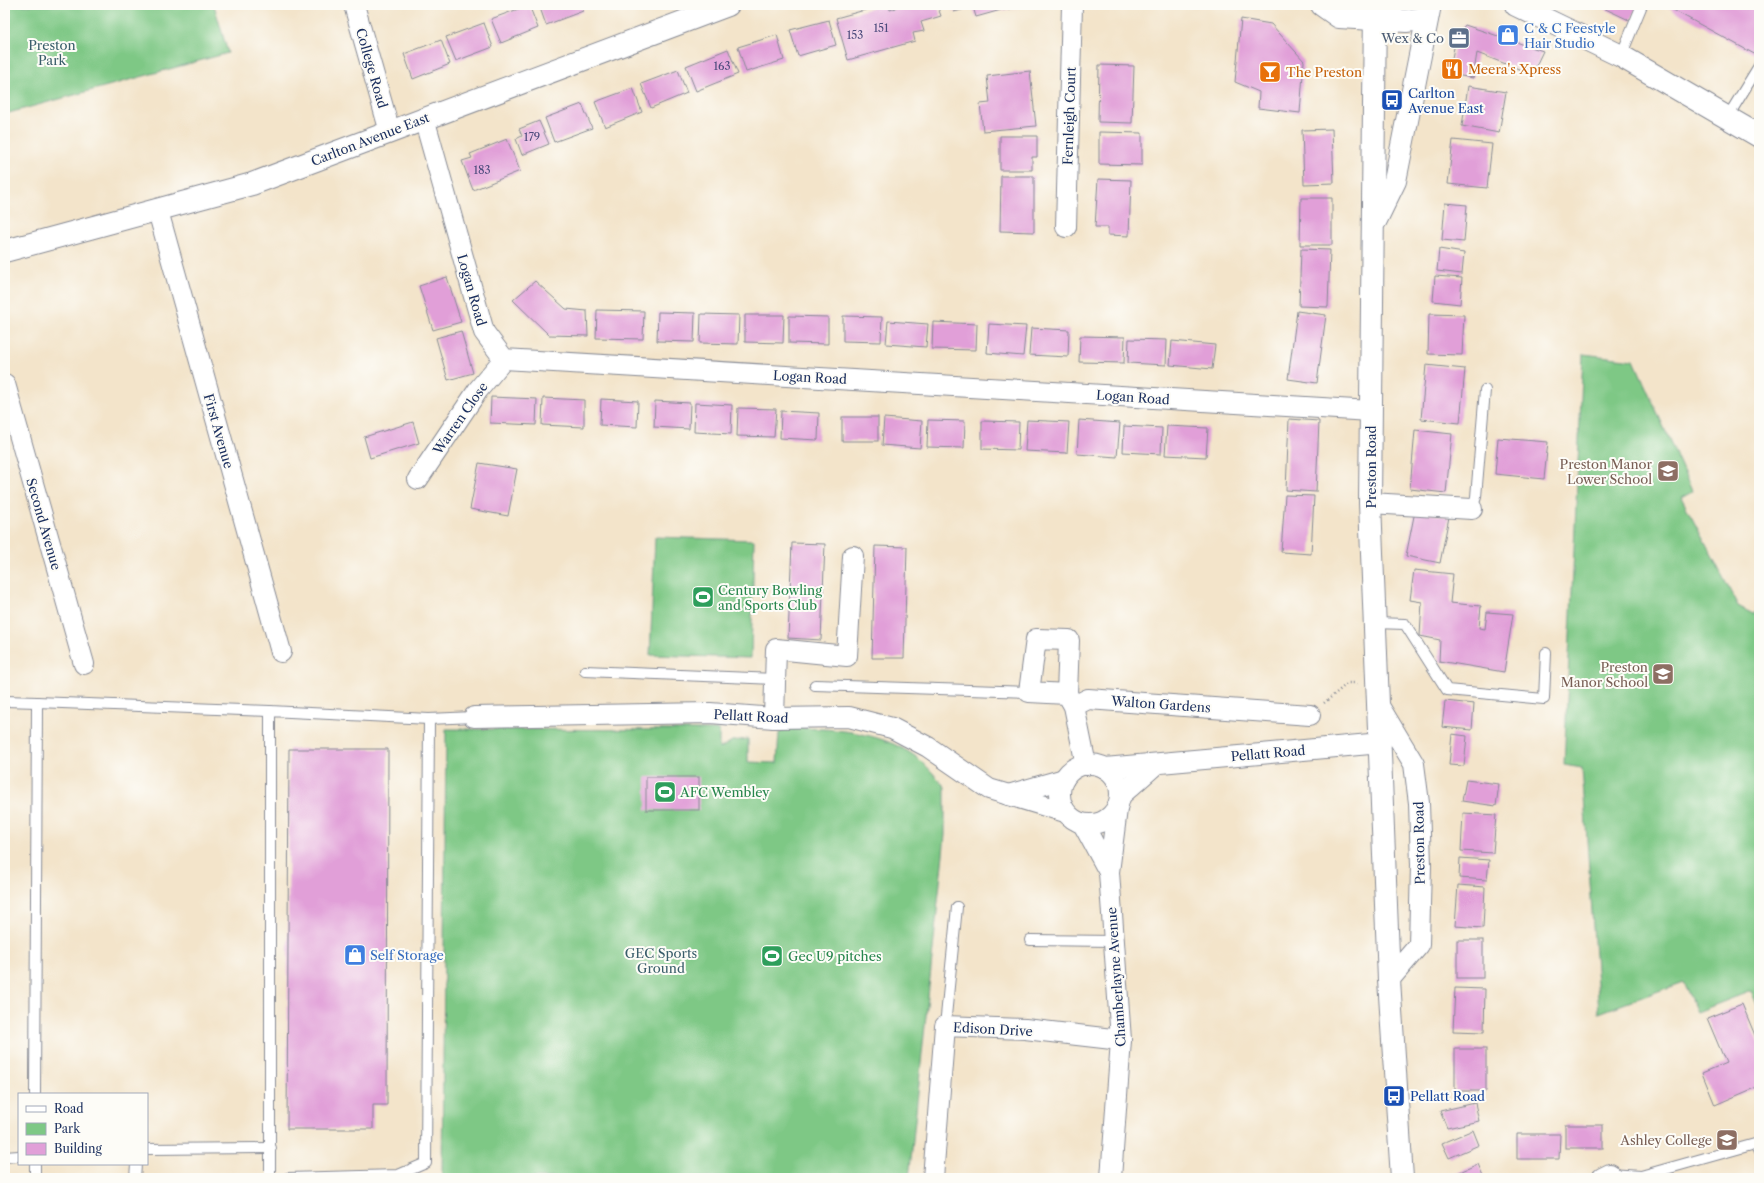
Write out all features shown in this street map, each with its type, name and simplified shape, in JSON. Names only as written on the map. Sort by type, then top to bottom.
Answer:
[{"type":"street","name":"College Road","points":[[354,5],[390,132]]},
{"type":"street","name":"Carlton Avenue East","points":[[5,251],[158,211],[252,184],[424,118],[728,5]]},
{"type":"street","name":"Fernleigh Court","points":[[1066,227],[1072,5]]},
{"type":"street","points":[[1322,5],[1339,17],[1375,12],[1406,20],[1429,11]]},
{"type":"street","points":[[1528,8],[1621,56],[1759,136]]},
{"type":"street","name":"Preston Road","points":[[1373,228],[1395,181],[1429,11]]},
{"type":"street","name":"Preston Road","points":[[1375,12],[1370,503],[1381,743],[1389,980],[1402,1178]]},
{"type":"street","name":"Logan Road","points":[[424,118],[484,332],[504,359],[1371,411]]},
{"type":"street","name":"First Avenue","points":[[158,211],[281,652]]},
{"type":"street","name":"Warren Close","points":[[418,479],[478,390],[504,359]]},
{"type":"street","name":"Second Avenue","points":[[5,384],[84,664]]},
{"type":"street","points":[[1370,503],[1472,509]]},
{"type":"street","points":[[774,718],[776,649],[846,656],[853,556]]},
{"type":"street","points":[[1070,700],[1029,692],[1036,639],[1069,640],[1070,700],[1095,766],[1117,780],[1119,802]]},
{"type":"street","name":"Walton Gardens","points":[[1070,700],[1088,699],[1310,715]]},
{"type":"street","name":"Preston Road","points":[[1379,706],[1414,764],[1419,803],[1421,865],[1418,945],[1389,980]]},
{"type":"street","name":"Pellatt Road","points":[[474,717],[710,714],[774,718],[849,717],[892,728],[928,747],[989,789],[1065,812],[1083,824]]},
{"type":"street","name":"Pellatt Road","points":[[1008,795],[1064,779],[1073,769],[1095,766],[1156,764],[1381,743]]},
{"type":"street","points":[[1083,824],[1101,823],[1156,764]]},
{"type":"street","points":[[1064,779],[1060,794],[1065,812]]},
{"type":"street","name":"Chamberlayne Avenue","points":[[1111,1178],[1121,1040],[1109,872],[1119,802]]},
{"type":"street","name":"Chamberlayne Avenue","points":[[1083,824],[1109,872]]},
{"type":"street","name":"Edison Drive","points":[[933,1178],[945,1026],[1025,1029],[1121,1040]]},
{"type":"lane","points":[[1621,56],[1642,5]]},
{"type":"lane","points":[[1727,118],[1759,66]]},
{"type":"lane","points":[[1472,509],[1476,497],[1485,390]]},
{"type":"lane","points":[[1375,623],[1405,624],[1447,690],[1544,699],[1546,653]]},
{"type":"lane","points":[[585,671],[776,679]]},
{"type":"lane","points":[[815,686],[1029,692]]},
{"type":"lane","points":[[5,701],[429,719],[474,717]]},
{"type":"lane","points":[[35,1093],[37,702]]},
{"type":"lane","points":[[270,712],[270,1178]]},
{"type":"lane","points":[[288,1178],[398,1175],[426,1163],[429,719]]},
{"type":"lane","points":[[945,1026],[957,907]]},
{"type":"lane","points":[[1030,940],[1114,941]]},
{"type":"lane","points":[[1606,1176],[1641,1176],[1755,1144],[1759,1152]]},
{"type":"lane","points":[[148,1148],[271,1148]]},
{"type":"lane","points":[[5,1156],[18,1156]]},
{"type":"lane","points":[[35,1165],[35,1178]]},
{"type":"lane","points":[[135,1178],[136,1165]]},
{"type":"path","points":[[1310,715],[1348,683],[1378,684]]},
{"type":"green space","name":"Preston Park","points":[[5,5],[214,5],[228,53],[5,114]]},
{"type":"green space","name":"Preston Manor School","points":[[1583,354],[1634,360],[1692,491],[1681,497],[1738,606],[1753,614],[1759,611],[1759,1009],[1751,991],[1697,1012],[1683,982],[1599,1013],[1582,768],[1564,765]]},
{"type":"green space","name":"Century Bowling and Sports Club","points":[[655,537],[754,540],[751,658],[650,655]]},
{"type":"green space","name":"GEC Sports Ground","points":[[785,728],[853,732],[885,741],[901,747],[919,759],[945,787],[945,835],[909,1178],[442,1178],[446,729],[719,730],[719,749],[732,741],[748,739],[748,762],[777,763],[779,733]]},
{"type":"building","points":[[529,5],[538,28],[501,43],[491,19]]},
{"type":"building","points":[[539,5],[581,5],[583,11],[546,25]]},
{"type":"building","points":[[883,5],[889,5],[890,10],[896,8],[895,5],[937,5],[941,16],[921,22],[924,31],[913,33],[915,41],[848,60],[836,18]]},
{"type":"building","points":[[952,5],[1000,5],[1001,10],[976,17],[973,7],[954,12]]},
{"type":"building","points":[[1002,5],[1025,5],[1025,6],[1003,10]]},
{"type":"building","points":[[1597,5],[1638,5],[1631,21]]},
{"type":"building","points":[[1664,5],[1750,5],[1759,10],[1758,56]]},
{"type":"building","name":"The Preston","points":[[1241,19],[1271,24],[1304,61],[1300,113],[1258,108],[1259,92],[1235,82]]},
{"type":"building","points":[[829,20],[836,45],[798,56],[790,30]]},
{"type":"building","points":[[484,23],[493,47],[456,61],[446,37]]},
{"type":"building","points":[[1465,25],[1543,51],[1532,74],[1477,53],[1473,78],[1449,74],[1456,37]]},
{"type":"building","points":[[777,35],[784,60],[746,72],[738,47]]},
{"type":"building","points":[[441,40],[450,64],[413,79],[404,54]]},
{"type":"building","points":[[728,49],[738,74],[696,91],[686,66]]},
{"type":"building","points":[[1099,65],[1134,66],[1132,123],[1098,122]]},
{"type":"building","points":[[678,70],[687,93],[651,108],[641,84]]},
{"type":"building","points":[[1030,71],[1036,126],[983,131],[980,104],[990,103],[987,76]]},
{"type":"building","points":[[1468,86],[1506,92],[1499,133],[1462,126]]},
{"type":"building","points":[[633,88],[642,112],[605,127],[595,102]]},
{"type":"building","points":[[582,104],[592,128],[554,142],[545,118]]},
{"type":"building","points":[[539,121],[549,144],[522,155],[516,139],[522,136],[519,129]]},
{"type":"building","points":[[1332,129],[1334,183],[1304,184],[1302,130]]},
{"type":"building","points":[[1099,132],[1142,133],[1142,165],[1099,164]]},
{"type":"building","points":[[1000,136],[1037,136],[1037,157],[1032,157],[1032,170],[1000,170]]},
{"type":"building","points":[[507,139],[520,171],[473,190],[462,161],[472,158],[470,154]]},
{"type":"building","points":[[1453,140],[1492,144],[1487,188],[1448,184]]},
{"type":"building","points":[[1001,176],[1034,176],[1034,232],[1000,231]]},
{"type":"building","points":[[1098,179],[1131,180],[1129,236],[1108,235],[1108,227],[1095,227]]},
{"type":"building","points":[[1301,198],[1332,198],[1332,245],[1300,245]]},
{"type":"building","points":[[1445,203],[1467,205],[1464,242],[1442,240]]},
{"type":"building","points":[[1301,249],[1330,250],[1328,307],[1299,306]]},
{"type":"building","points":[[1439,249],[1464,253],[1462,274],[1437,271]]},
{"type":"building","points":[[1435,276],[1462,278],[1460,304],[1433,301]]},
{"type":"building","points":[[447,277],[461,322],[433,330],[419,286]]},
{"type":"building","points":[[535,281],[566,309],[587,311],[588,336],[549,335],[513,300]]},
{"type":"building","points":[[597,310],[644,311],[643,339],[596,338]]},
{"type":"building","points":[[1297,311],[1326,315],[1317,383],[1288,379]]},
{"type":"building","points":[[658,312],[695,313],[694,342],[657,341]]},
{"type":"building","points":[[701,314],[739,315],[738,344],[700,343]]},
{"type":"building","points":[[1429,314],[1464,315],[1462,355],[1428,354]]},
{"type":"building","points":[[745,315],[784,315],[783,343],[745,342]]},
{"type":"building","points":[[789,316],[828,317],[828,344],[789,343]]},
{"type":"building","points":[[843,316],[882,317],[881,342],[843,341]]},
{"type":"building","points":[[888,321],[928,324],[926,347],[886,344]]},
{"type":"building","points":[[933,322],[977,324],[976,350],[932,349]]},
{"type":"building","points":[[989,324],[1026,326],[1023,356],[987,353]]},
{"type":"building","points":[[1031,328],[1069,330],[1068,357],[1029,355]]},
{"type":"building","points":[[461,331],[473,373],[448,380],[436,338]]},
{"type":"building","points":[[1080,336],[1125,337],[1124,363],[1079,362]]},
{"type":"building","points":[[1129,339],[1167,340],[1166,365],[1128,363]]},
{"type":"building","points":[[1172,341],[1215,345],[1212,369],[1170,365]]},
{"type":"building","points":[[1426,365],[1465,369],[1460,423],[1421,419]]},
{"type":"building","points":[[491,397],[537,399],[536,425],[490,423]]},
{"type":"building","points":[[543,398],[584,400],[584,427],[542,425]]},
{"type":"building","points":[[601,399],[638,401],[637,427],[600,425]]},
{"type":"building","points":[[655,401],[690,403],[689,429],[654,427]]},
{"type":"building","points":[[695,403],[732,405],[731,434],[694,432]]},
{"type":"building","points":[[738,408],[776,409],[774,437],[737,436]]},
{"type":"building","points":[[781,411],[819,413],[818,440],[780,438]]},
{"type":"building","points":[[842,417],[878,417],[878,441],[842,441]]},
{"type":"building","points":[[884,418],[922,421],[920,448],[882,445]]},
{"type":"building","points":[[1289,419],[1319,421],[1316,492],[1286,490]]},
{"type":"building","points":[[928,420],[965,421],[964,448],[927,447]]},
{"type":"building","points":[[1027,420],[1069,422],[1067,453],[1025,451]]},
{"type":"building","points":[[1079,420],[1120,423],[1117,457],[1077,454]]},
{"type":"building","points":[[982,421],[1019,422],[1018,450],[982,449]]},
{"type":"building","points":[[413,422],[419,443],[370,458],[364,437]]},
{"type":"building","points":[[1124,426],[1162,428],[1161,454],[1123,452]]},
{"type":"building","points":[[1167,426],[1208,428],[1206,457],[1165,455]]},
{"type":"building","points":[[1415,430],[1452,434],[1446,493],[1410,489]]},
{"type":"building","points":[[1498,438],[1548,442],[1544,479],[1495,474]]},
{"type":"building","points":[[479,463],[517,469],[508,516],[470,509]]},
{"type":"building","points":[[1285,495],[1314,496],[1311,554],[1281,552]]},
{"type":"building","points":[[1415,511],[1449,517],[1440,563],[1406,556]]},
{"type":"building","points":[[792,543],[825,544],[821,640],[788,638]]},
{"type":"building","points":[[875,546],[907,547],[904,658],[872,658]]},
{"type":"building","points":[[1414,570],[1453,574],[1450,603],[1481,606],[1479,628],[1485,629],[1487,612],[1513,614],[1504,672],[1439,661],[1440,640],[1420,636],[1422,602],[1410,600]]},
{"type":"building","points":[[1445,701],[1474,704],[1472,730],[1442,727]]},
{"type":"building","points":[[1452,734],[1467,736],[1464,766],[1449,765]]},
{"type":"building","points":[[289,749],[388,749],[387,1105],[373,1105],[373,1129],[287,1129]]},
{"type":"building","points":[[646,777],[699,777],[699,810],[646,810]]},
{"type":"building","points":[[1466,780],[1499,784],[1496,806],[1462,801]]},
{"type":"building","points":[[1463,813],[1496,815],[1493,853],[1461,851]]},
{"type":"building","points":[[1460,858],[1489,860],[1487,880],[1459,878]]},
{"type":"building","points":[[1458,885],[1485,887],[1483,928],[1455,926]]},
{"type":"building","points":[[1457,940],[1483,940],[1483,978],[1457,978]]},
{"type":"building","points":[[1455,988],[1485,989],[1484,1032],[1453,1031]]},
{"type":"building","points":[[1742,1004],[1759,1045],[1759,1086],[1715,1105],[1702,1073],[1726,1063],[1707,1018]]},
{"type":"building","points":[[1455,1049],[1486,1049],[1486,1091],[1455,1091]]},
{"type":"building","points":[[1475,1103],[1479,1121],[1447,1128],[1440,1111]]},
{"type":"building","points":[[1565,1125],[1603,1125],[1603,1148],[1565,1148]]},
{"type":"building","points":[[1473,1130],[1479,1145],[1449,1158],[1442,1143]]},
{"type":"building","points":[[1517,1134],[1560,1134],[1559,1159],[1517,1159]]},
{"type":"building","points":[[1478,1164],[1484,1178],[1454,1178],[1453,1175]]},
{"type":"place","name":"C & C Feestyle Hair Studio","points":[[1508,35]]},
{"type":"place","name":"Wex & Co","points":[[1459,38]]},
{"type":"place","name":"Meera's Xpress","points":[[1452,69]]},
{"type":"place","name":"The Preston","points":[[1270,72]]},
{"type":"place","name":"Carlton Avenue East","points":[[1392,100]]},
{"type":"place","name":"Preston Manor Lower School","points":[[1668,471]]},
{"type":"place","name":"Century Bowling and Sports Club","points":[[703,597]]},
{"type":"place","name":"Preston Manor School","points":[[1663,674]]},
{"type":"place","name":"AFC Wembley","points":[[665,792]]},
{"type":"place","name":"Self Storage","points":[[355,955]]},
{"type":"place","name":"Gec U9 pitches","points":[[772,956]]},
{"type":"place","name":"Pellatt Road","points":[[1394,1096]]},
{"type":"place","name":"Ashley College","points":[[1727,1140]]}]
